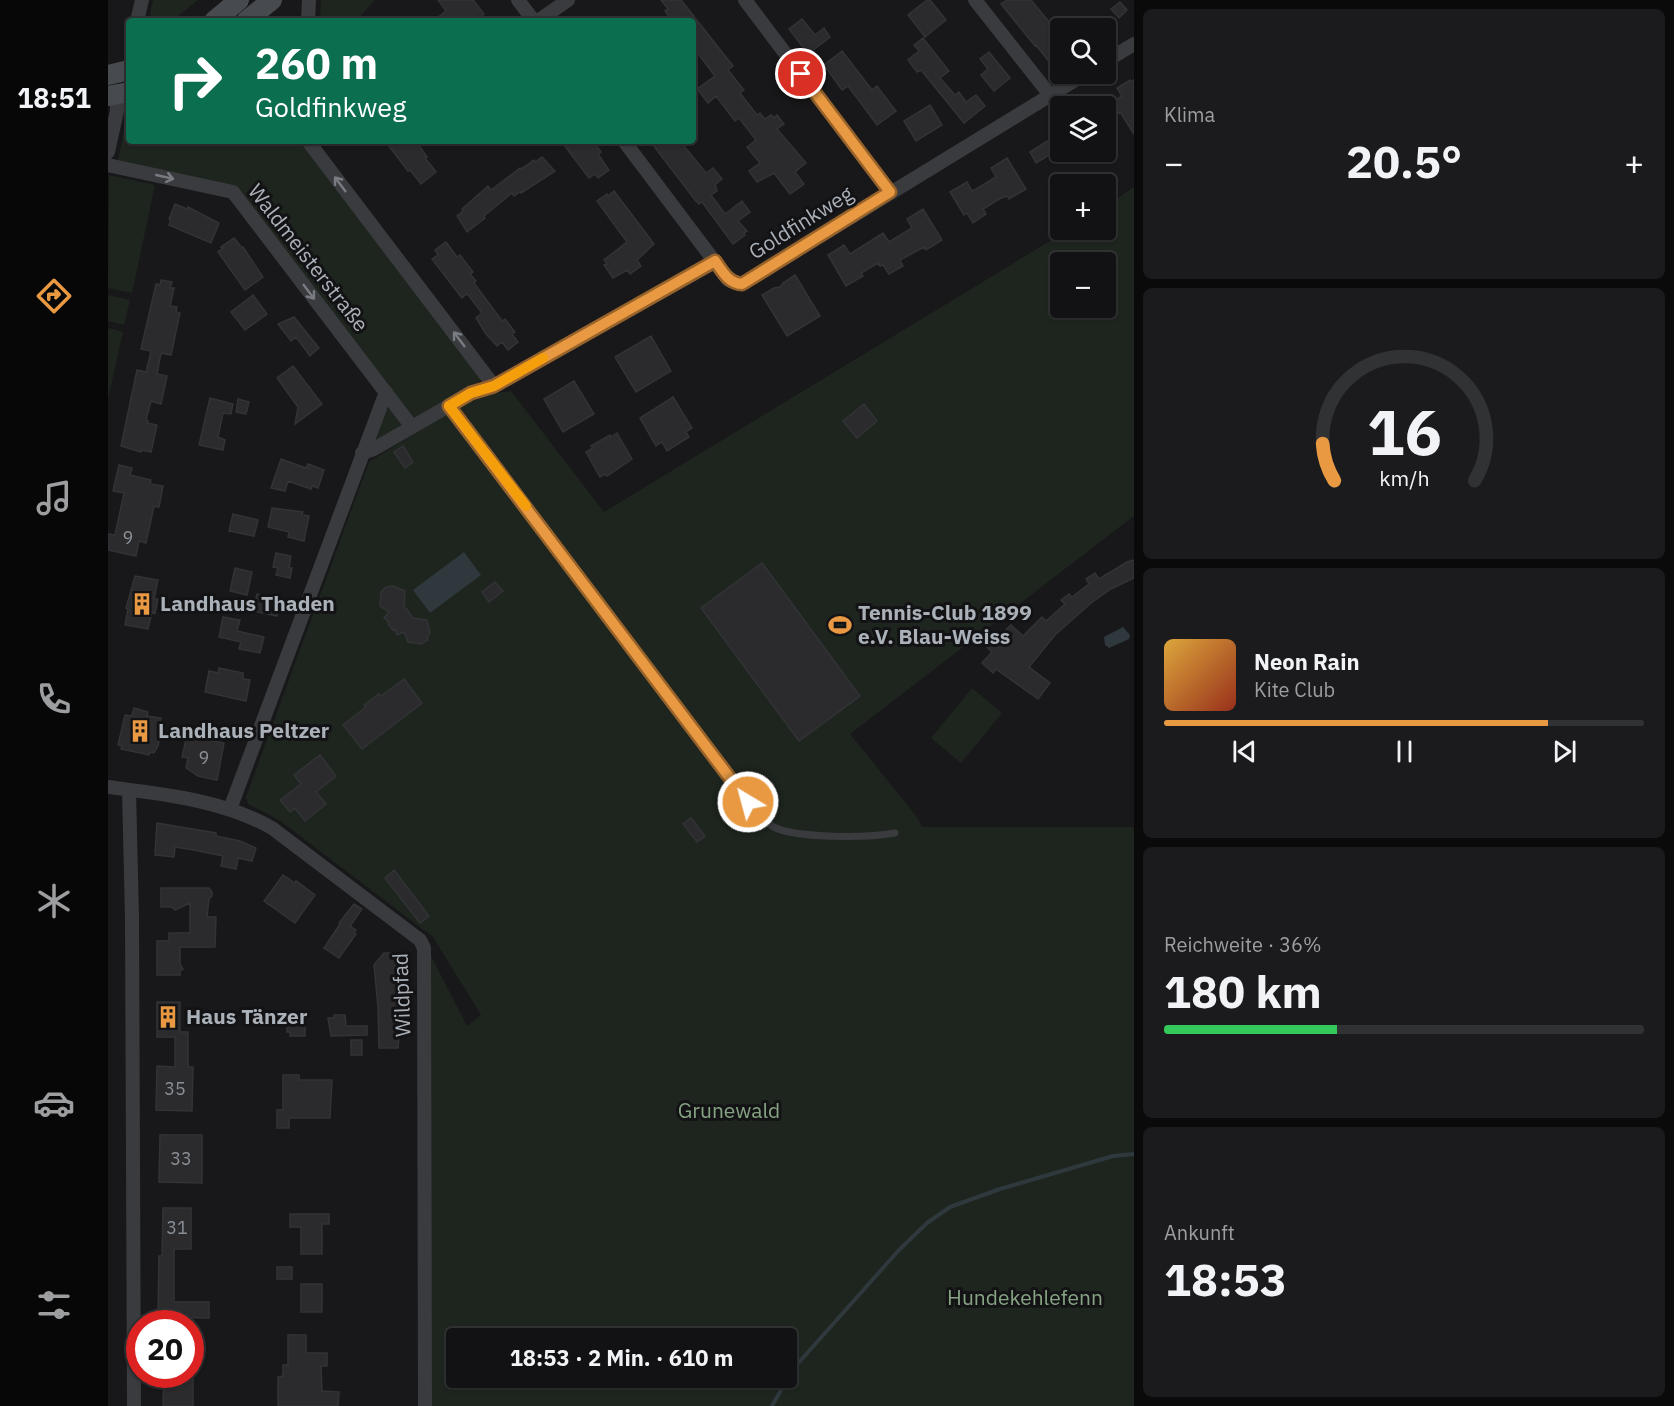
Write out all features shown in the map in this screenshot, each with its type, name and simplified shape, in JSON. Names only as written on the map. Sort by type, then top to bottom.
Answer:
[{"type":"main road","points":[[218,18],[239,0]]},
{"type":"main road","points":[[250,18],[272,0]]},
{"type":"main road","points":[[108,75],[126,71]]},
{"type":"street","points":[[139,18],[142,0]]},
{"type":"street","points":[[308,18],[309,0]]},
{"type":"street","points":[[518,0],[532,18]]},
{"type":"street","points":[[542,18],[568,0]]},
{"type":"street","points":[[745,0],[890,192]]},
{"type":"street","points":[[975,0],[1050,95]]},
{"type":"street","points":[[1116,55],[1134,44]]},
{"type":"street","name":"Goldfinkweg","points":[[626,144],[728,280],[742,284],[1068,84]]},
{"type":"street","points":[[108,152],[117,111],[118,94]]},
{"type":"street","points":[[310,144],[494,386]]},
{"type":"street","name":"Waldmeisterstraße","points":[[108,165],[233,192],[412,427]]},
{"type":"street","points":[[362,453],[374,449],[471,393],[494,386],[715,261]]},
{"type":"street","points":[[230,809],[386,392]]},
{"type":"street","name":"Wildpfad","points":[[108,787],[230,809],[255,818],[272,828],[420,940],[424,948],[425,1406]]},
{"type":"street","points":[[129,790],[132,918],[134,1406]]},
{"type":"lane","points":[[449,406],[748,802],[767,824],[781,830],[811,834],[883,836],[895,833]]},
{"type":"green space","points":[[153,0],[198,0],[176,18],[151,18]]},
{"type":"green space","points":[[321,0],[375,0],[359,18],[320,18]]},
{"type":"green space","points":[[126,124],[126,144],[305,144],[481,379],[479,382],[414,419],[236,187],[118,161]]},
{"type":"green space","points":[[109,175],[155,185],[132,293],[108,288]]},
{"type":"green space","points":[[1134,187],[1134,516],[850,734],[917,817],[922,827],[1134,827],[1134,1406],[431,1406],[429,952],[467,1026],[481,1015],[433,937],[279,820],[248,804],[246,797],[369,462],[474,396],[511,391],[604,512],[1052,240],[1116,240],[1116,199]]},
{"type":"green space","points":[[108,295],[130,300],[124,325],[108,321]]},
{"type":"green space","points":[[108,328],[123,332],[108,399]]},
{"type":"green space","points":[[390,408],[402,426],[378,440],[376,439],[386,409]]},
{"type":"green space","points":[[972,688],[1002,713],[961,763],[931,738]]},
{"type":"shaded area","points":[[464,552],[481,575],[430,613],[413,590]]},
{"type":"shaded area","points":[[1123,627],[1130,635],[1129,639],[1109,648],[1105,645],[1104,637]]},
{"type":"building","points":[[438,0],[473,0],[484,14],[479,18],[437,18],[446,11]]},
{"type":"building","points":[[661,0],[681,0],[695,18],[670,18],[665,11],[668,9]]},
{"type":"building","points":[[930,0],[946,20],[925,37],[908,15]]},
{"type":"building","points":[[1007,0],[1031,0],[1050,23],[1050,63],[1035,46],[1001,4]]},
{"type":"building","points":[[1120,2],[1127,10],[1119,18],[1111,9]]},
{"type":"building","points":[[696,19],[733,66],[728,70],[744,90],[740,93],[757,115],[760,113],[765,119],[771,115],[774,118],[777,115],[784,124],[777,129],[806,163],[795,172],[804,184],[790,194],[774,173],[757,182],[749,171],[760,163],[747,147],[756,140],[739,118],[735,121],[716,96],[708,103],[697,89],[715,76],[696,51]]},
{"type":"building","points":[[802,19],[815,35],[824,28],[830,37],[808,54],[789,29]]},
{"type":"building","points":[[923,38],[949,71],[940,78],[955,95],[959,92],[966,102],[976,95],[985,106],[964,123],[921,70],[917,72],[908,60],[919,51],[914,45]]},
{"type":"building","points":[[842,51],[872,90],[877,86],[896,111],[877,125],[848,86],[842,90],[824,65]]},
{"type":"building","points":[[989,52],[1010,78],[994,91],[981,75],[988,69],[980,59]]},
{"type":"building","points":[[1134,80],[1134,134],[1120,112],[1116,115],[1116,100],[1122,96],[1117,88]]},
{"type":"building","points":[[930,105],[942,125],[916,141],[904,121]]},
{"type":"building","points":[[1050,139],[1050,154],[1036,163],[1030,152]]},
{"type":"building","points":[[387,144],[418,144],[436,172],[421,184],[410,170],[408,171]]},
{"type":"building","points":[[563,144],[595,144],[601,152],[598,154],[609,170],[598,178],[595,174],[589,178]]},
{"type":"building","points":[[682,144],[706,173],[713,168],[722,179],[715,185],[717,191],[711,195],[725,214],[742,201],[750,212],[738,221],[747,231],[745,235],[733,244],[702,202],[699,204],[695,200],[653,145]]},
{"type":"building","points":[[542,157],[555,171],[521,193],[514,196],[512,193],[467,232],[457,216],[463,211],[462,209],[488,186],[491,190],[520,168]]},
{"type":"building","points":[[1007,158],[1026,189],[1009,199],[1007,196],[1001,198],[983,209],[986,214],[973,223],[967,213],[964,215],[950,192],[967,182],[972,191],[978,188],[996,177],[991,168]]},
{"type":"building","points":[[614,191],[654,244],[637,260],[641,266],[630,274],[627,270],[613,278],[604,265],[607,264],[604,260],[627,242],[597,201]]},
{"type":"building","points":[[175,204],[187,209],[188,207],[219,223],[211,243],[169,225]]},
{"type":"building","points":[[923,209],[942,240],[926,250],[924,247],[900,260],[903,266],[889,274],[883,265],[880,266],[878,263],[861,273],[863,276],[846,286],[828,255],[844,245],[850,254],[883,233],[889,242],[912,228],[907,219]]},
{"type":"building","points":[[234,238],[243,247],[263,277],[245,290],[218,252]]},
{"type":"building","points":[[446,242],[457,257],[460,255],[473,272],[470,274],[476,281],[474,283],[502,321],[505,319],[515,332],[512,334],[518,342],[508,350],[502,342],[497,346],[486,334],[476,318],[482,313],[469,296],[466,294],[462,298],[432,259],[438,255],[435,250]]},
{"type":"building","points":[[795,275],[820,316],[787,336],[762,295],[780,287]]},
{"type":"building","points":[[161,280],[172,282],[170,288],[174,288],[170,306],[177,307],[176,312],[180,313],[171,355],[161,353],[157,374],[167,376],[161,404],[151,401],[146,420],[147,423],[157,425],[151,452],[142,450],[141,452],[121,446],[137,370],[146,372],[149,360],[151,351],[141,349],[156,284],[160,285]]},
{"type":"building","points":[[253,295],[267,314],[245,330],[231,312]]},
{"type":"building","points":[[294,317],[319,348],[310,356],[296,337],[291,341],[278,324]]},
{"type":"building","points":[[651,336],[671,371],[636,392],[615,357]]},
{"type":"building","points":[[293,366],[322,404],[295,424],[298,407],[277,378]]},
{"type":"building","points":[[574,381],[594,414],[563,432],[544,399]]},
{"type":"building","points":[[673,397],[692,428],[686,432],[689,437],[667,451],[662,442],[656,446],[640,418]]},
{"type":"building","points":[[210,398],[233,404],[231,414],[223,413],[218,437],[225,440],[223,450],[199,445]]},
{"type":"building","points":[[238,399],[249,402],[246,414],[236,412]]},
{"type":"building","points":[[864,404],[877,421],[857,438],[843,421]]},
{"type":"building","points":[[617,433],[632,459],[607,476],[605,474],[600,477],[586,452],[593,448],[591,446]]},
{"type":"building","points":[[403,446],[413,462],[405,468],[394,452]]},
{"type":"building","points":[[281,459],[306,468],[308,464],[324,470],[318,488],[312,486],[311,489],[288,481],[285,491],[271,488]]},
{"type":"building","points":[[119,465],[132,468],[130,475],[151,480],[150,484],[163,486],[159,507],[154,506],[146,543],[139,541],[136,556],[108,550],[108,534],[115,535],[124,493],[113,491]]},
{"type":"building","points":[[272,508],[303,512],[302,515],[309,516],[304,541],[288,537],[289,532],[268,527]]},
{"type":"building","points":[[233,514],[258,520],[254,536],[229,531]]},
{"type":"building","points":[[276,553],[291,556],[290,578],[276,575],[278,568],[273,567]]},
{"type":"building","points":[[1134,560],[1134,578],[1111,589],[1091,603],[1055,635],[1029,667],[1050,683],[1038,699],[996,669],[993,673],[982,663],[992,652],[987,647],[1011,625],[1023,636],[1042,617],[1046,621],[1065,604],[1061,600],[1069,594],[1072,597],[1089,584],[1086,579],[1095,573],[1099,579]]},
{"type":"building","points":[[762,563],[860,696],[799,741],[701,608]]},
{"type":"building","points":[[235,568],[252,572],[247,595],[230,591]]},
{"type":"building","name":"Landhaus Thaden","points":[[135,576],[158,580],[154,599],[158,599],[148,629],[125,625],[128,609],[126,608]]},
{"type":"building","points":[[495,582],[503,591],[489,602],[482,592]]},
{"type":"building","points":[[393,586],[405,591],[404,606],[413,618],[427,620],[430,633],[428,640],[421,644],[408,642],[404,632],[397,635],[395,629],[393,630],[384,618],[389,612],[380,606],[381,592],[386,587]]},
{"type":"building","points":[[257,594],[277,599],[276,605],[279,606],[277,616],[253,611]]},
{"type":"building","points":[[223,617],[240,620],[237,631],[264,637],[260,653],[239,649],[241,642],[219,637]]},
{"type":"building","points":[[219,668],[243,673],[243,679],[250,680],[246,701],[205,692],[209,671],[218,673]]},
{"type":"building","points":[[404,679],[422,703],[362,749],[343,725],[366,707],[364,705]]},
{"type":"building","name":"Landhaus Peltzer","points":[[134,708],[148,712],[147,716],[161,718],[160,722],[163,723],[158,746],[154,753],[150,752],[149,755],[121,749],[122,746],[118,745],[125,715],[132,716]]},
{"type":"building","points":[[187,735],[224,743],[217,780],[198,776],[186,768],[188,758],[182,757]]},
{"type":"building","points":[[320,755],[336,776],[316,792],[326,804],[305,821],[295,808],[290,812],[280,800],[301,784],[294,775]]},
{"type":"building","points":[[691,818],[705,836],[697,842],[683,824]]},
{"type":"building","points":[[157,823],[216,833],[216,836],[240,841],[256,848],[252,861],[238,858],[236,869],[221,866],[223,856],[175,847],[174,857],[155,855]]},
{"type":"building","points":[[394,870],[429,916],[420,923],[385,878]]},
{"type":"building","points":[[283,875],[295,883],[296,881],[315,895],[295,923],[264,901]]},
{"type":"building","points":[[161,888],[209,888],[212,892],[207,917],[216,917],[215,947],[180,947],[180,964],[183,969],[180,975],[157,975],[157,941],[169,941],[169,933],[190,933],[190,903],[175,910],[172,907],[161,907]]},
{"type":"building","points":[[354,904],[362,909],[350,926],[356,930],[354,933],[356,934],[339,958],[324,948]]},
{"type":"building","points":[[384,953],[391,953],[397,958],[396,1001],[398,1001],[400,1024],[398,1048],[379,1048],[374,965]]},
{"type":"building","points":[[157,1002],[180,1002],[180,1032],[188,1032],[188,1067],[193,1067],[192,1111],[156,1110],[157,1066],[175,1067],[175,1037],[157,1037]]},
{"type":"building","points":[[334,1015],[345,1015],[346,1026],[367,1026],[367,1035],[331,1036],[328,1018],[334,1018]]},
{"type":"building","points":[[287,1017],[305,1017],[305,1036],[290,1036],[290,1032],[287,1032]]},
{"type":"building","points":[[351,1040],[362,1040],[362,1055],[351,1055]]},
{"type":"building","points":[[283,1075],[299,1075],[299,1080],[332,1080],[330,1118],[289,1118],[289,1128],[277,1128],[277,1110],[283,1110]]},
{"type":"building","points":[[160,1135],[202,1135],[202,1183],[159,1182]]},
{"type":"building","points":[[163,1208],[191,1208],[191,1249],[174,1249],[174,1302],[209,1302],[209,1318],[204,1318],[204,1310],[158,1310],[159,1256],[162,1256]]},
{"type":"building","points":[[290,1214],[329,1214],[329,1224],[322,1224],[322,1254],[301,1254],[301,1227],[290,1227]]},
{"type":"building","points":[[277,1267],[292,1267],[292,1279],[277,1279]]},
{"type":"building","points":[[301,1284],[322,1284],[322,1312],[301,1312]]},
{"type":"building","points":[[288,1335],[306,1335],[306,1353],[327,1353],[327,1366],[321,1366],[322,1391],[339,1392],[338,1406],[278,1406],[278,1377],[283,1376],[283,1365],[288,1365]]},
{"type":"building","points":[[164,1388],[193,1388],[193,1406],[163,1406]]},
{"type":"waterway","points":[[772,1406],[793,1369],[899,1250],[927,1223],[950,1207],[1000,1189],[1113,1156],[1134,1154]]},
{"type":"slow traffic","points":[[526,506],[449,406],[471,393],[494,386],[543,358]]},
{"type":"place","name":"Landhaus Thaden","points":[[142,604]]},
{"type":"place","name":"Tennis-Club 1899 e.V. Blau-Weiss","points":[[840,625]]},
{"type":"place","name":"Landhaus Peltzer","points":[[140,731]]},
{"type":"place","name":"Haus Tänzer","points":[[168,1017]]},
{"type":"route","points":[[748,802],[449,406],[471,393],[494,386],[715,261],[728,280],[742,284],[890,192],[801,74]]},
{"type":"park label","name":"Grunewald","points":[[729,1111]]},
{"type":"park label","name":"Hundekehlefenn","points":[[1025,1298]]}]
